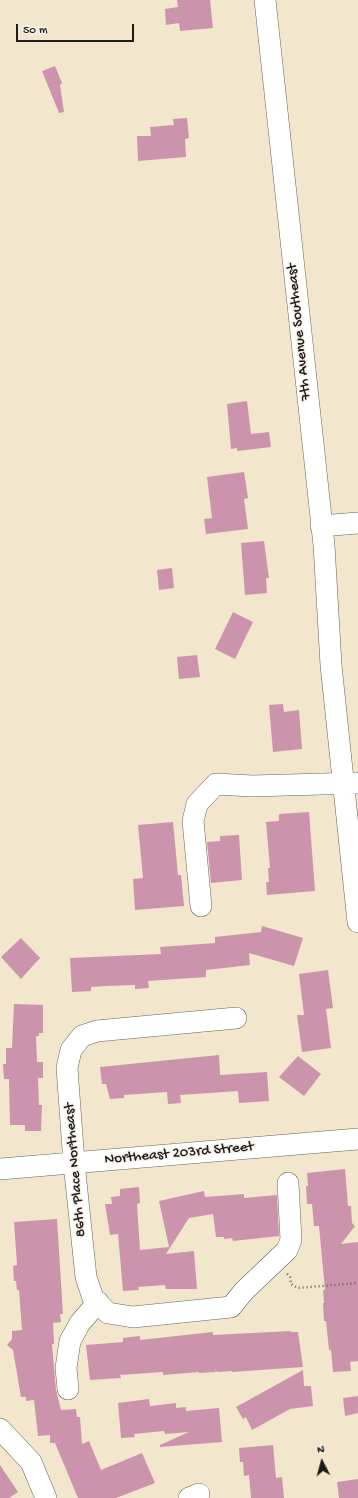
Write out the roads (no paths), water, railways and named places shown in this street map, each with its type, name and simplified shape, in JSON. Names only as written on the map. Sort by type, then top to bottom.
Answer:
[{"type":"street","name":"7th Avenue Southeast","points":[[265,0],[320,526],[324,545],[331,665],[351,783],[358,922]]},
{"type":"street","points":[[320,526],[358,523]]},
{"type":"street","points":[[201,906],[194,821],[197,804],[216,784],[252,786],[351,783]]},
{"type":"street","name":"86th Place Northeast","points":[[236,1018],[97,1031],[82,1036],[71,1050],[68,1068],[74,1163],[86,1277],[93,1298],[108,1313],[133,1317],[231,1307],[244,1291],[287,1250],[291,1240],[288,1183]]},
{"type":"street","name":"Northeast 203rd Street","points":[[0,1169],[358,1140]]},
{"type":"street","points":[[68,1389],[66,1368],[70,1341],[80,1323],[98,1302]]},
{"type":"street","points":[[0,1429],[30,1462],[46,1498]]}]
